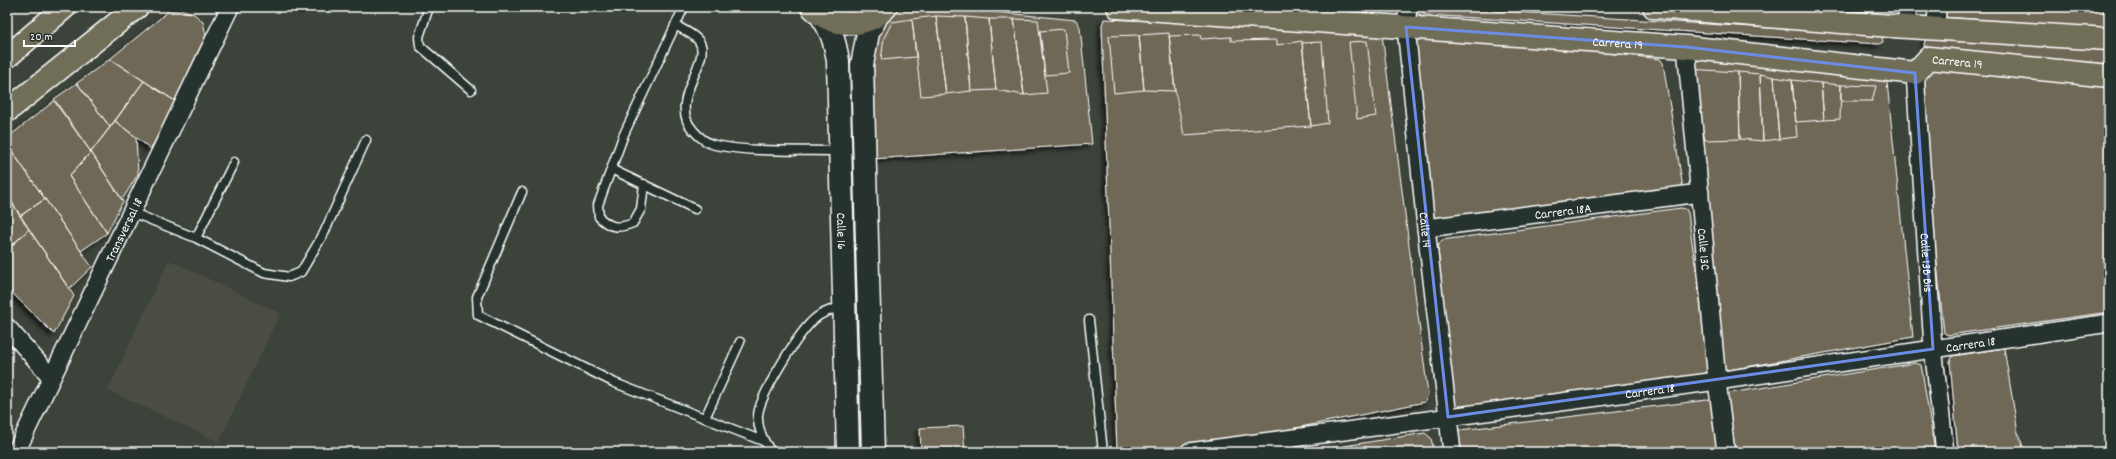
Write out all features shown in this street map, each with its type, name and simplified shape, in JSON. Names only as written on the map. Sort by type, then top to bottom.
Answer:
[{"type":"highway","points":[[7,57],[66,7]]},
{"type":"highway","points":[[7,111],[137,7]]},
{"type":"highway","name":"Carrera 19","points":[[1118,7],[1407,17],[1915,73],[1929,58],[2109,76]]},
{"type":"highway","points":[[1654,7],[1907,17],[1936,29],[2109,39]]},
{"type":"highway","points":[[816,10],[827,19],[844,24],[862,22],[882,11]]},
{"type":"main road","name":"Calle 16","points":[[816,10],[829,27],[835,40],[838,61],[848,452]]},
{"type":"main road","name":"Calle 16","points":[[873,452],[862,65],[868,32],[882,11]]},
{"type":"street","name":"Transversal 18","points":[[16,452],[230,7]]},
{"type":"street","points":[[1936,29],[1937,7]]},
{"type":"street","name":"Calle 14","points":[[1407,17],[1426,228],[1452,452]]},
{"type":"street","name":"Calle 13C","points":[[1686,47],[1717,381],[1726,452]]},
{"type":"street","name":"Calle 13B Bis","points":[[1915,73],[1934,349],[1945,452]]},
{"type":"street","name":"Carrera 18A","points":[[1426,228],[1700,193]]},
{"type":"street","name":"Carrera 18","points":[[1189,452],[1291,445],[1448,418],[1717,381],[2109,323]]},
{"type":"street","points":[[7,327],[51,377]]},
{"type":"lane","points":[[429,7],[419,37],[420,46],[471,90]]},
{"type":"lane","points":[[644,184],[641,209],[633,223],[621,228],[608,226],[599,217],[598,205],[624,134],[684,7]]},
{"type":"lane","points":[[675,25],[698,40],[702,50],[684,104],[684,116],[689,126],[699,137],[714,145],[764,150],[840,151]]},
{"type":"lane","points":[[131,212],[196,238],[264,273],[289,277],[300,272],[324,233],[366,140]]},
{"type":"lane","points":[[196,238],[234,162]]},
{"type":"lane","points":[[611,169],[695,209]]},
{"type":"lane","points":[[522,192],[477,296],[478,315],[616,383],[763,441]]},
{"type":"lane","points":[[771,452],[763,441],[758,416],[788,352],[817,316],[845,305]]},
{"type":"lane","points":[[1090,320],[1103,452]]},
{"type":"lane","points":[[705,418],[740,342]]},
{"type":"path","points":[[2027,7],[2109,12]]},
{"type":"highlighted area","points":[[1406,27],[1686,47],[1915,73],[1933,349],[1448,417]]},
{"type":"shaded area","points":[[169,260],[280,313],[219,442],[108,390]]},
{"type":"building","points":[[824,7],[858,7],[840,11]]},
{"type":"building","points":[[900,7],[945,7],[1076,20],[1080,27],[1092,144],[872,159],[866,50],[895,9]]},
{"type":"building","points":[[1344,7],[1373,7],[1368,9]]},
{"type":"building","points":[[1406,7],[1438,7],[1879,35],[1882,36],[1883,42],[1879,44],[1412,14]]},
{"type":"building","points":[[1850,7],[1892,7],[1890,10]]},
{"type":"building","points":[[1932,7],[2109,7],[2109,28],[1940,17]]},
{"type":"building","points":[[180,9],[194,14],[203,22],[206,35],[175,101],[110,59],[169,11]]},
{"type":"building","points":[[936,16],[946,94],[921,96],[912,19]]},
{"type":"building","points":[[936,16],[965,17],[971,91],[946,94]]},
{"type":"building","points":[[965,17],[989,19],[996,90],[971,91]]},
{"type":"building","points":[[912,19],[916,57],[881,60],[884,38],[892,22]]},
{"type":"building","points":[[989,19],[1014,19],[1024,95],[996,90]]},
{"type":"building","points":[[1014,19],[1038,20],[1047,93],[1024,95]]},
{"type":"building","points":[[1104,19],[1376,30],[1382,34],[1428,394],[1425,402],[1176,452],[1117,452],[1102,25]]},
{"type":"building","points":[[1064,29],[1069,73],[1045,75],[1040,31]]},
{"type":"building","points":[[1406,30],[1660,59],[1663,63],[1683,188],[1426,220]]},
{"type":"building","points":[[1169,33],[1175,91],[1144,90],[1139,35]]},
{"type":"building","points":[[1139,35],[1144,90],[1114,93],[1109,36]]},
{"type":"building","points":[[1200,35],[1201,39],[1231,37],[1231,41],[1277,40],[1277,45],[1302,41],[1311,126],[1184,135],[1175,91],[1169,36]]},
{"type":"building","points":[[1926,36],[2109,49],[2109,64],[1933,52],[1927,50],[1924,45]]},
{"type":"building","points":[[1367,41],[1376,116],[1357,119],[1349,42]]},
{"type":"building","points":[[1322,42],[1328,123],[1311,126],[1302,43]]},
{"type":"building","points":[[1689,58],[1886,72],[1913,337],[1729,370],[1724,368]]},
{"type":"building","points":[[110,59],[144,81],[110,127],[77,83]]},
{"type":"building","points":[[1917,68],[2109,81],[2109,312],[1948,335],[1944,333]]},
{"type":"building","points":[[1688,69],[1738,72],[1740,139],[1705,140]]},
{"type":"building","points":[[1738,72],[1760,74],[1763,141],[1740,139]]},
{"type":"building","points":[[1760,74],[1774,77],[1779,139],[1763,141]]},
{"type":"building","points":[[1774,77],[1792,80],[1797,137],[1779,139]]},
{"type":"building","points":[[1792,80],[1821,83],[1824,120],[1796,122]]},
{"type":"building","points":[[144,81],[175,101],[151,149],[115,121]]},
{"type":"building","points":[[77,83],[110,127],[91,152],[54,99]]},
{"type":"building","points":[[1821,83],[1841,85],[1840,119],[1824,120]]},
{"type":"building","points":[[1841,85],[1876,86],[1872,101],[1841,101]]},
{"type":"building","points":[[54,101],[91,152],[69,176],[107,233],[81,251],[7,144],[7,138]]},
{"type":"building","points":[[115,121],[136,137],[138,174],[122,200],[91,152]]},
{"type":"building","points":[[7,144],[45,199],[20,216],[7,195]]},
{"type":"building","points":[[91,152],[123,201],[107,233],[69,176]]},
{"type":"building","points":[[8,196],[29,229],[7,250],[7,197]]},
{"type":"building","points":[[45,199],[92,267],[69,289],[20,216]]},
{"type":"building","points":[[1681,208],[1686,209],[1688,213],[1705,335],[1708,377],[1458,410],[1454,407],[1438,249],[1442,240]]},
{"type":"building","points":[[29,229],[74,296],[54,334],[7,288],[7,251]]},
{"type":"building","points":[[2004,348],[2018,433],[2025,452],[1958,452],[1950,361],[1953,356]]},
{"type":"building","points":[[1915,363],[1921,365],[1935,452],[1731,452],[1726,396],[1730,393]]},
{"type":"building","points":[[1707,400],[1711,401],[1720,452],[1459,452],[1458,430]]},
{"type":"building","points":[[963,426],[965,452],[921,452],[920,428]]},
{"type":"building","points":[[1425,433],[1431,438],[1434,452],[1307,452]]}]
